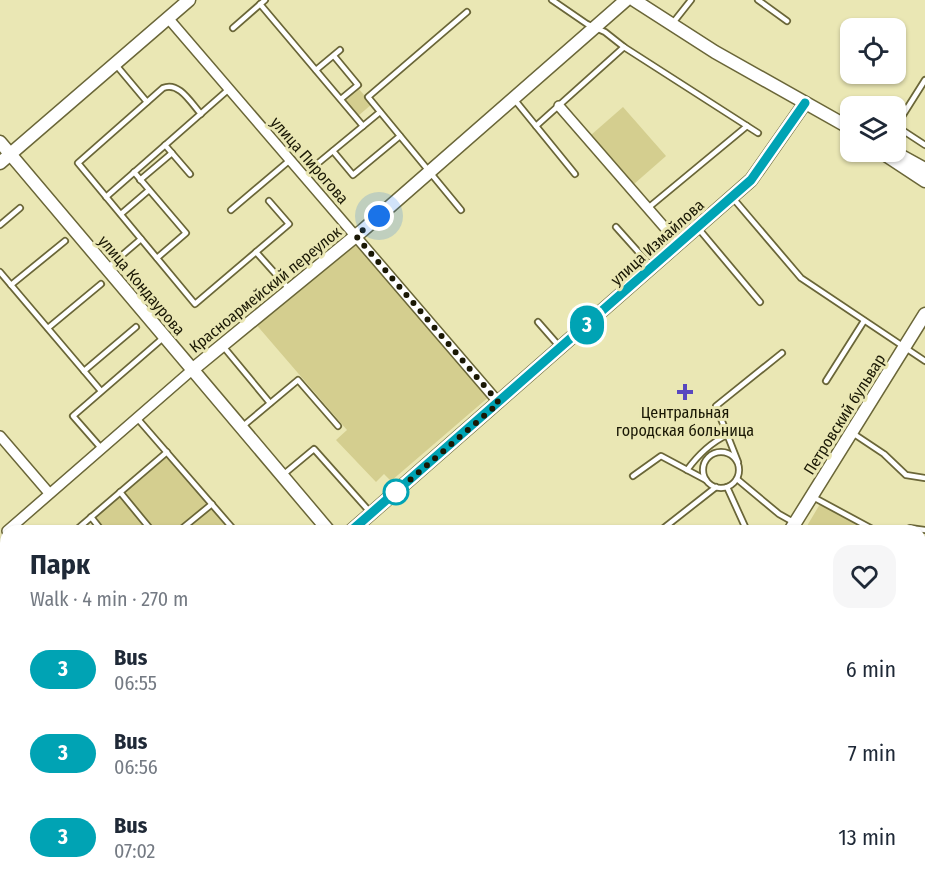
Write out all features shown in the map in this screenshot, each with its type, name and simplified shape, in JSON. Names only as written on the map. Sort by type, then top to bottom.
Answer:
[{"type":"street","points":[[0,163],[189,0]]},
{"type":"street","name":"Красноармейский переулок","points":[[13,525],[192,370],[356,236],[626,0]]},
{"type":"street","points":[[634,0],[715,52],[840,123]]},
{"type":"street","name":"улица Пирогова","points":[[168,18],[499,403]]},
{"type":"street","name":"улица Измайлова","points":[[358,525],[751,180],[805,103]]},
{"type":"street","points":[[559,106],[679,244]]},
{"type":"street","name":"улица Кондаурова","points":[[0,142],[323,525]]},
{"type":"street","points":[[906,159],[925,169]]},
{"type":"street","points":[[896,162],[925,182]]},
{"type":"street","name":"Петровский бульвар","points":[[793,525],[925,314]]},
{"type":"street","points":[[0,436],[49,493]]},
{"type":"lane","points":[[233,28],[265,0]]},
{"type":"lane","points":[[552,0],[605,32],[624,47],[758,133]]},
{"type":"lane","points":[[672,24],[691,0]]},
{"type":"lane","points":[[758,0],[787,21]]},
{"type":"lane","points":[[260,4],[363,126]]},
{"type":"lane","points":[[461,210],[368,97],[467,12]]},
{"type":"lane","points":[[536,126],[624,47]]},
{"type":"lane","points":[[316,70],[340,50]]},
{"type":"lane","points":[[334,56],[358,85],[341,99]]},
{"type":"lane","points":[[116,64],[147,102]]},
{"type":"lane","points":[[906,110],[925,80]]},
{"type":"lane","points":[[201,114],[176,87],[168,85],[78,163],[195,304],[289,224],[269,201]]},
{"type":"lane","points":[[106,196],[229,89]]},
{"type":"lane","points":[[514,99],[575,174]]},
{"type":"lane","points":[[317,164],[380,112]]},
{"type":"lane","points":[[648,208],[747,126]]},
{"type":"lane","points":[[906,133],[925,146]]},
{"type":"lane","points":[[333,151],[353,175],[400,136]]},
{"type":"lane","points":[[165,145],[190,174]]},
{"type":"lane","points":[[140,180],[172,153]]},
{"type":"lane","points":[[231,210],[290,160]]},
{"type":"lane","points":[[134,172],[186,233],[157,258]]},
{"type":"lane","points":[[121,214],[149,190]]},
{"type":"lane","points":[[732,197],[801,278],[925,361]]},
{"type":"lane","points":[[0,225],[20,208]]},
{"type":"lane","points":[[616,227],[653,268]]},
{"type":"lane","points":[[698,228],[760,302]]},
{"type":"lane","points":[[107,268],[141,239]]},
{"type":"lane","points":[[11,285],[65,241]]},
{"type":"lane","points":[[256,252],[290,290]]},
{"type":"lane","points":[[0,272],[101,391]]},
{"type":"lane","points":[[48,328],[101,284]]},
{"type":"lane","points":[[826,381],[864,321]]},
{"type":"lane","points":[[538,322],[560,348]]},
{"type":"lane","points":[[84,371],[136,327]]},
{"type":"lane","points":[[101,448],[73,416],[164,337]]},
{"type":"lane","points":[[222,345],[270,403]]},
{"type":"lane","points":[[633,476],[661,456],[716,487],[727,487],[737,479],[738,462],[716,406],[782,354]]},
{"type":"lane","points":[[241,428],[298,380],[338,426]]},
{"type":"lane","points":[[136,418],[230,525]]},
{"type":"lane","points":[[851,432],[884,454],[906,475],[925,478]]},
{"type":"lane","points":[[687,470],[697,456],[727,435]]},
{"type":"lane","points":[[282,476],[314,449],[371,513]]},
{"type":"lane","points":[[82,525],[167,452]]},
{"type":"lane","points":[[706,480],[704,463],[712,454],[724,452],[738,462]]},
{"type":"lane","points":[[737,479],[790,525]]},
{"type":"lane","points":[[668,525],[716,487]]},
{"type":"lane","points":[[727,487],[744,525]]},
{"type":"lane","points":[[120,492],[147,525]]},
{"type":"lane","points":[[812,496],[865,525]]},
{"type":"lane","points":[[186,525],[212,504]]},
{"type":"lane","points":[[91,517],[97,525]]},
{"type":"shaded area","points":[[358,88],[372,104],[358,116],[344,100]]},
{"type":"shaded area","points":[[623,107],[666,156],[634,184],[591,135]]},
{"type":"shaded area","points":[[356,237],[491,395],[391,481],[384,474],[376,482],[336,440],[347,430],[254,322]]},
{"type":"shaded area","points":[[166,457],[207,504],[183,525],[151,525],[124,492]]},
{"type":"shaded area","points":[[120,495],[144,525],[100,525],[94,517]]},
{"type":"shaded area","points":[[821,504],[859,525],[808,525]]},
{"type":"shaded area","points":[[211,507],[227,525],[189,525]]},
{"type":"bus line","name":"3","points":[[358,525],[751,180],[805,103]]},
{"type":"place","name":"Центральная городская больница","points":[[685,392]]},
{"type":"route","points":[[379,216],[356,236],[499,403],[396,492]]}]
